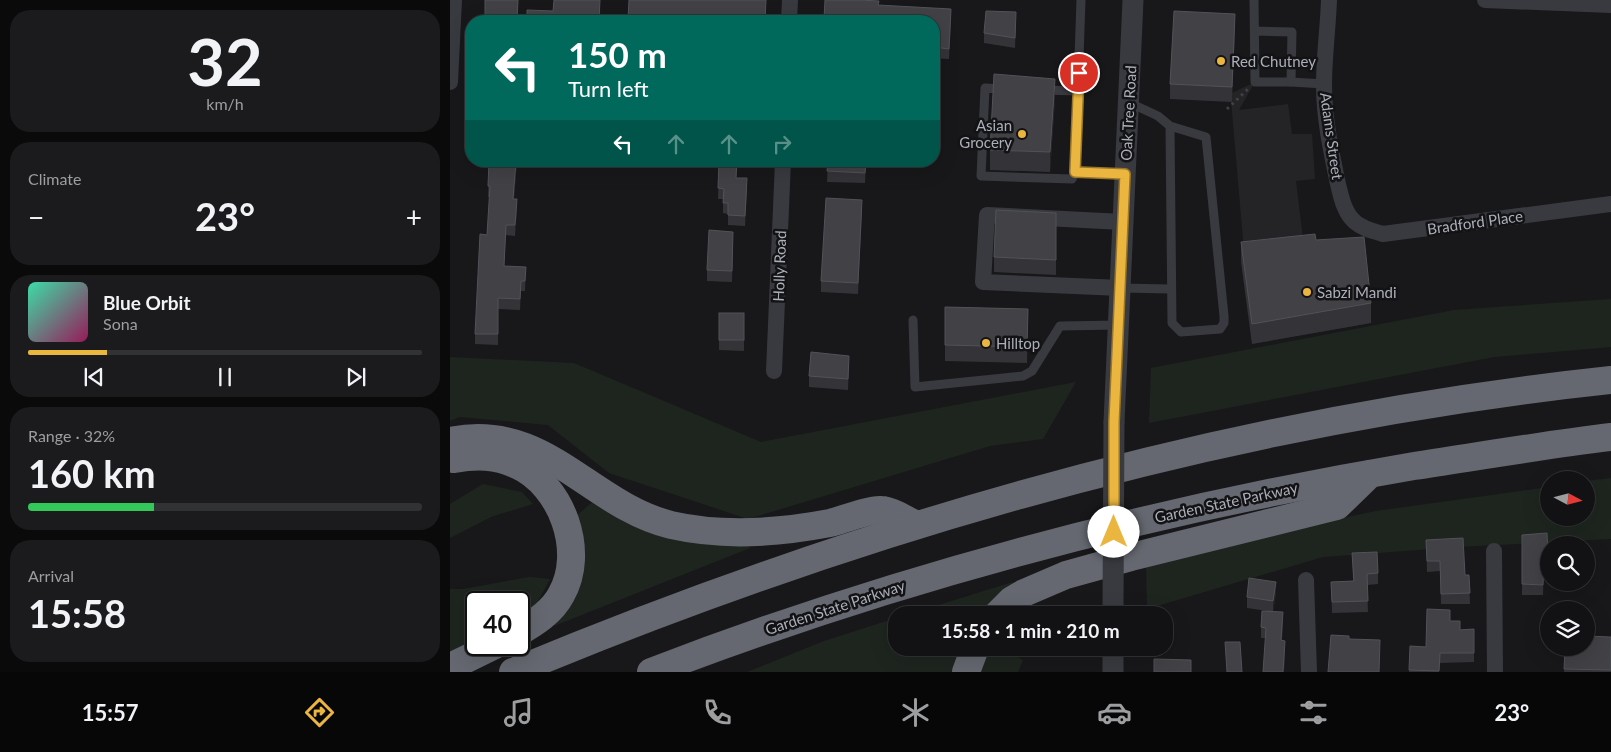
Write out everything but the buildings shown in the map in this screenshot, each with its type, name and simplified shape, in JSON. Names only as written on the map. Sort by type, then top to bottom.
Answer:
[{"type":"highway","points":[[513,672],[713,593],[916,525],[1134,463],[1406,408],[1611,380]]},
{"type":"highway","points":[[450,441],[484,437],[519,444],[541,454],[643,514],[684,528],[735,533],[780,530],[834,522],[882,510],[916,525]]},
{"type":"highway","name":"Garden State Parkway","points":[[651,672],[818,611],[990,558],[1192,509],[1370,474],[1611,437]]},
{"type":"highway","points":[[450,460],[478,456],[505,460],[518,465],[540,482],[563,517],[571,544],[572,558],[566,586],[552,607],[530,624]]},
{"type":"highway","points":[[1006,606],[1024,593],[1066,575],[1337,506],[1370,474]]},
{"type":"highway","points":[[450,667],[472,656]]},
{"type":"highway","points":[[966,672],[973,656]]},
{"type":"street","points":[[450,82],[454,0]]},
{"type":"street","points":[[789,15],[790,0]]},
{"type":"street","name":"Oak Tree Road","points":[[1113,606],[1114,422],[1130,103],[1133,0]]},
{"type":"street","name":"Adams Street","points":[[1329,0],[1324,84],[1326,116],[1332,156],[1347,212]]},
{"type":"street","points":[[1485,0],[1611,6]]},
{"type":"street","name":"Holly Road","points":[[774,371],[783,167]]},
{"type":"street","name":"Bradford Place","points":[[1347,212],[1354,222],[1364,228],[1383,234],[1611,204]]},
{"type":"street","points":[[1121,288],[983,282],[987,215],[1123,222]]},
{"type":"street","points":[[1494,551],[1495,672]]},
{"type":"street","points":[[1306,580],[1309,672]]},
{"type":"street","points":[[1113,656],[1113,672]]},
{"type":"lane","points":[[1013,89],[985,88],[981,176],[1072,179],[1075,172],[1081,0]]},
{"type":"lane","points":[[1254,0],[1255,82],[1324,84]]},
{"type":"lane","points":[[1255,31],[1292,32],[1291,82]]},
{"type":"lane","points":[[1032,90],[1078,91]]},
{"type":"lane","points":[[1130,103],[1158,116],[1170,126],[1206,137],[1224,316],[1224,323],[1220,329],[1182,332],[1175,328],[1172,323],[1170,289],[1170,126]]},
{"type":"lane","points":[[1075,172],[1125,174]]},
{"type":"lane","points":[[1121,288],[1170,289]]},
{"type":"lane","points":[[912,320],[915,387],[1023,376],[1032,371],[1060,326],[1119,325]]},
{"type":"path","points":[[1227,110],[1255,82]]},
{"type":"shaded area","points":[[1174,25],[1235,29],[1232,93],[1255,82],[1239,110],[1288,104],[1292,134],[1312,134],[1315,179],[1296,181],[1305,255],[1364,257],[1371,323],[1252,344],[1231,100],[1170,99]]},
{"type":"shaded area","points":[[1611,299],[1611,347],[1494,357],[1149,423],[1151,368],[1454,310]]},
{"type":"shaded area","points":[[450,357],[574,363],[761,442],[1076,382],[1043,439],[990,446],[748,519],[609,473],[548,425],[460,417],[450,421]]},
{"type":"shaded area","points":[[1611,478],[1611,539],[1595,540],[1595,536],[1540,536],[1540,543],[1323,557],[1157,606],[1147,606],[1146,559],[1376,511],[1540,488],[1540,526],[1595,526],[1595,480]]},
{"type":"shaded area","points":[[483,484],[522,492],[533,504],[491,517],[450,538],[450,504]]},
{"type":"shaded area","points":[[597,498],[747,543],[750,548],[554,626],[552,621],[574,518]]},
{"type":"shaded area","points":[[529,577],[550,579],[535,607],[530,610],[530,591],[465,591],[465,644],[450,652],[450,589],[463,589]]},
{"type":"shaded area","points":[[1013,582],[1014,586],[992,606],[935,606]]},
{"type":"shaded area","points":[[888,621],[888,656],[960,656],[953,672],[747,672],[824,641]]},
{"type":"shaded area","points":[[986,656],[1016,656],[1023,660],[1018,672],[979,672]]},
{"type":"place","name":"Red Chutney","points":[[1221,61]]},
{"type":"place","name":"Asian Grocery","points":[[1022,134]]},
{"type":"place","name":"Sabzi Mandi","points":[[1307,292]]},
{"type":"place","name":"Hilltop","points":[[986,343]]},
{"type":"route","points":[[1079,73],[1075,172],[1125,174],[1114,422],[1114,532]]}]
